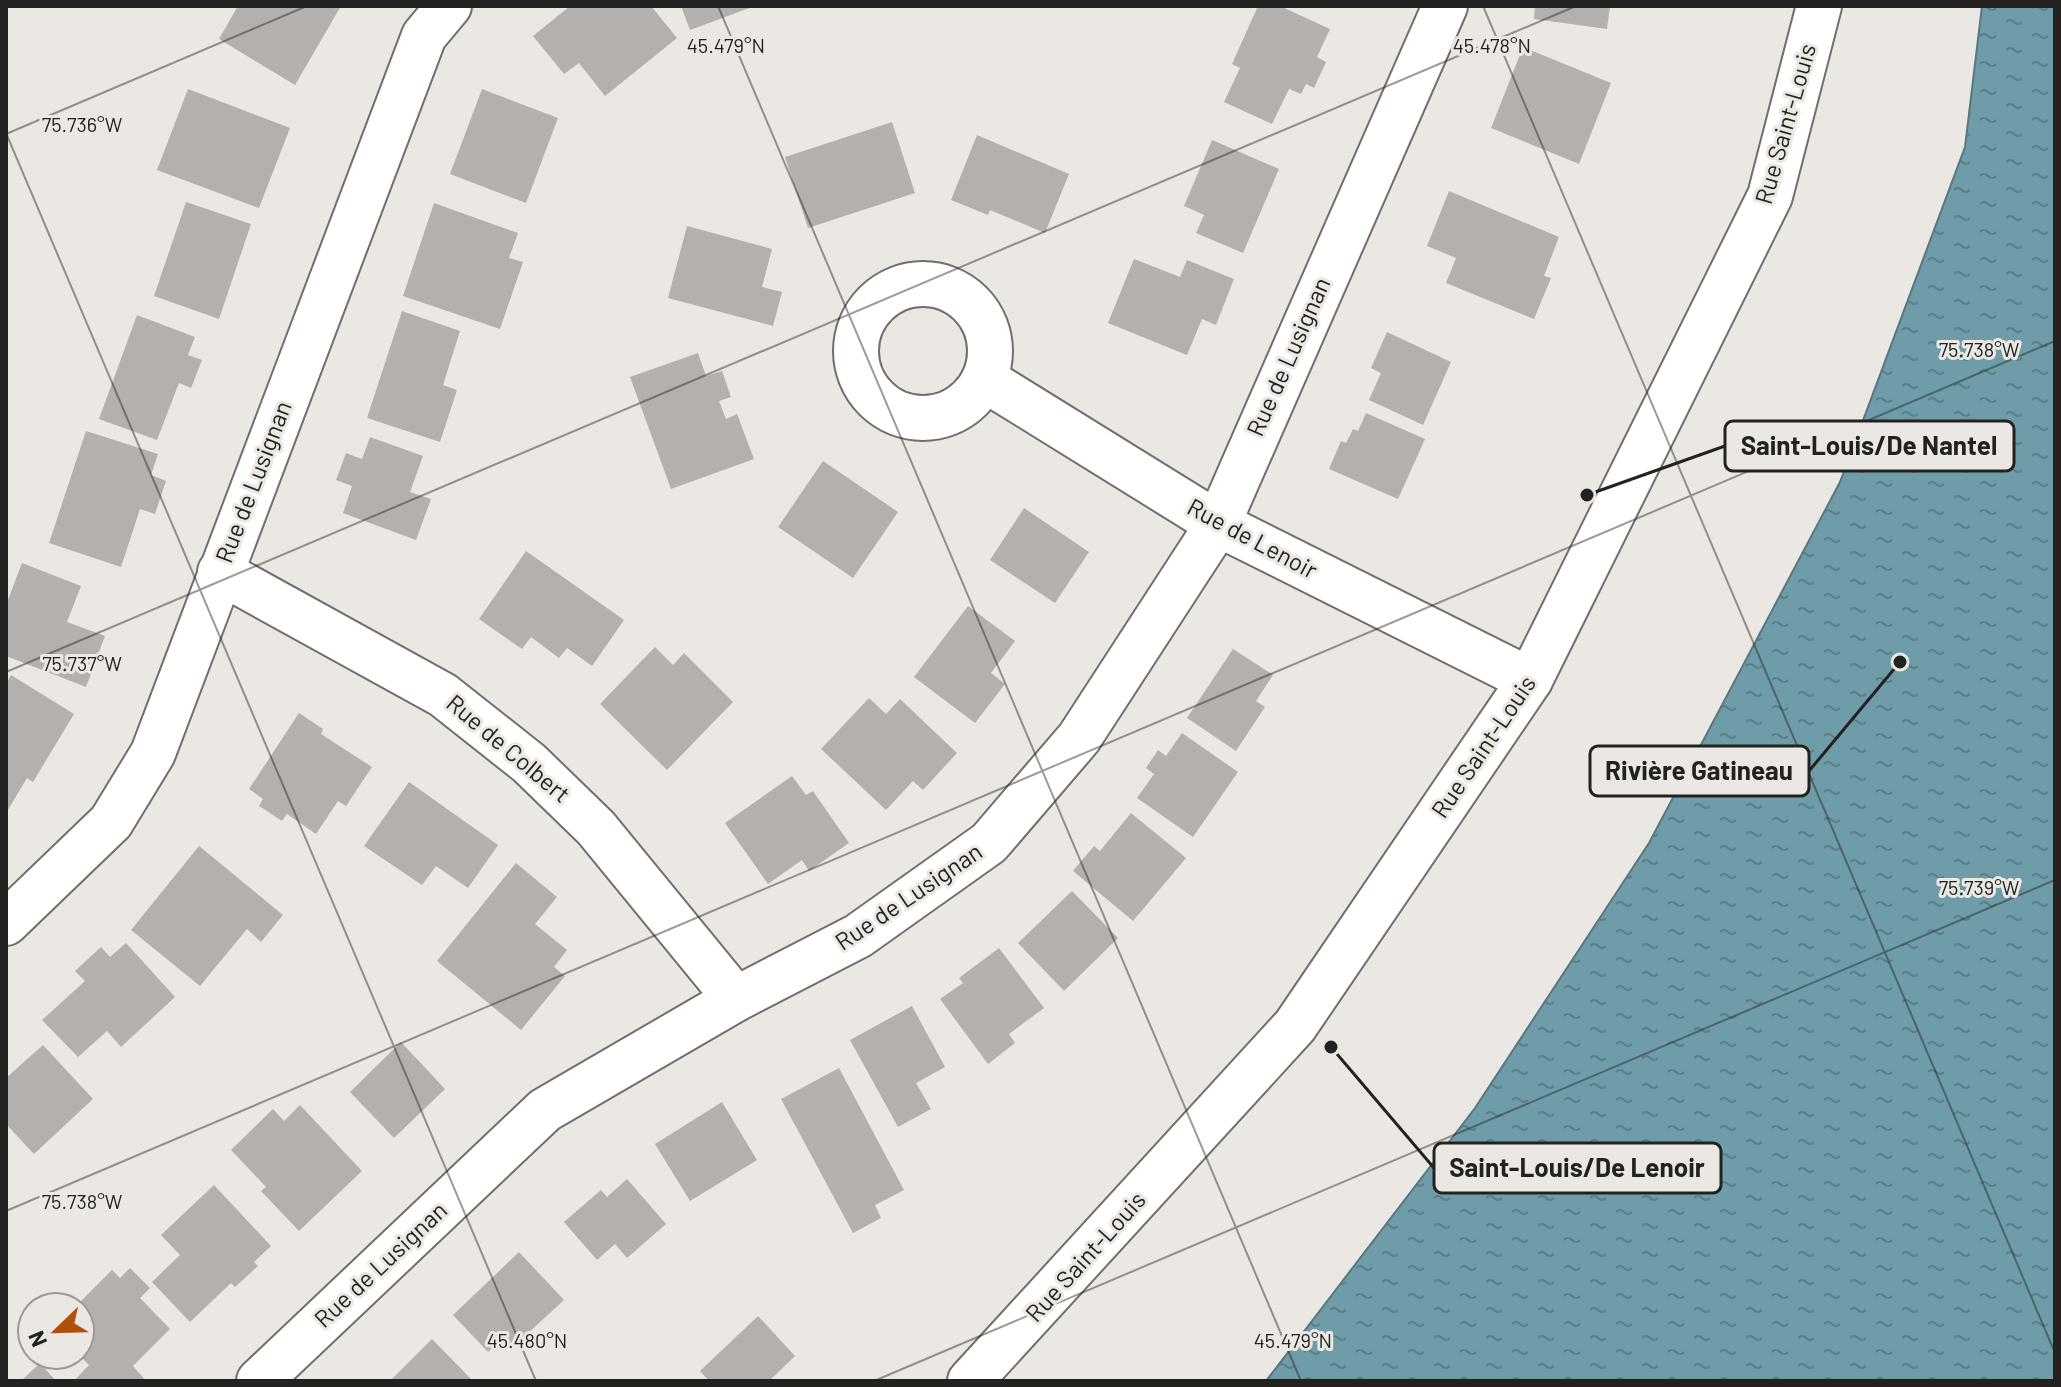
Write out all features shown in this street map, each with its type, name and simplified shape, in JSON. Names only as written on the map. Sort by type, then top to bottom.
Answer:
[{"type":"street","name":"Rue de Lusignan","points":[[6,923],[111,822],[153,753],[424,36],[449,6]]},
{"type":"street","name":"Rue de Lusignan","points":[[259,1381],[545,1110],[736,999],[858,936],[989,843],[1079,738],[1218,524],[1445,6]]},
{"type":"street","name":"Rue Saint-Louis","points":[[970,1381],[1295,1026],[1530,680],[1770,196],[1819,6]]},
{"type":"street","name":"Rue de Lenoir","points":[[984,379],[1218,524],[1530,680]]},
{"type":"street","name":"Rue de Colbert","points":[[220,572],[443,695],[529,763],[596,828],[736,999]]},
{"type":"water","points":[[1982,6],[2055,6],[2055,1381],[1266,1381],[1475,1108],[1649,843],[1840,482],[1965,147]]},
{"type":"building","points":[[238,6],[341,6],[295,85],[219,39]]},
{"type":"building","points":[[570,6],[651,6],[677,38],[605,96],[579,63],[564,74],[533,36]]},
{"type":"building","points":[[681,6],[755,6],[690,30]]},
{"type":"building","points":[[1258,6],[1280,6],[1330,29],[1317,57],[1326,62],[1314,88],[1306,84],[1301,94],[1289,89],[1272,124],[1224,102],[1240,68],[1232,64]]},
{"type":"building","points":[[1535,6],[1610,6],[1607,29],[1534,19]]},
{"type":"building","points":[[1523,47],[1611,83],[1579,164],[1491,128]]},
{"type":"building","points":[[188,89],[290,128],[259,208],[157,170]]},
{"type":"building","points":[[482,89],[558,118],[526,203],[450,174]]},
{"type":"building","points":[[892,122],[915,193],[808,228],[785,157]]},
{"type":"building","points":[[977,135],[1069,174],[1045,233],[990,210],[988,215],[951,200]]},
{"type":"building","points":[[1212,140],[1279,169],[1243,253],[1196,233],[1204,215],[1184,206]]},
{"type":"building","points":[[1449,191],[1559,237],[1544,276],[1551,278],[1534,319],[1446,283],[1456,258],[1427,246]]},
{"type":"building","points":[[186,202],[251,224],[219,319],[154,296]]},
{"type":"building","points":[[434,203],[518,233],[509,258],[523,262],[500,329],[403,296]]},
{"type":"building","points":[[687,226],[772,249],[762,287],[782,292],[773,326],[668,298]]},
{"type":"building","points":[[1134,259],[1180,277],[1187,260],[1234,279],[1216,325],[1202,319],[1187,355],[1108,323]]},
{"type":"building","points":[[402,311],[460,331],[443,385],[457,390],[440,442],[367,418]]},
{"type":"building","points":[[137,315],[195,337],[188,355],[202,360],[191,388],[179,383],[157,440],[99,419]]},
{"type":"building","points":[[1387,332],[1451,362],[1423,425],[1369,400],[1381,373],[1371,368]]},
{"type":"building","points":[[698,353],[706,376],[722,371],[731,397],[719,401],[726,419],[737,414],[754,459],[671,489],[630,377]]},
{"type":"building","points":[[1366,413],[1425,439],[1398,499],[1329,469],[1341,441],[1346,443],[1353,429],[1358,431]]},
{"type":"building","points":[[86,431],[158,454],[151,475],[166,481],[155,514],[140,509],[121,567],[49,543]]},
{"type":"building","points":[[370,437],[423,456],[410,492],[431,499],[416,540],[343,513],[352,486],[336,480],[346,453],[362,459]]},
{"type":"building","points":[[823,461],[898,512],[853,578],[778,527]]},
{"type":"building","points":[[1024,508],[1089,552],[1055,603],[990,560]]},
{"type":"building","points":[[526,551],[624,620],[592,666],[567,648],[559,658],[531,637],[522,649],[479,619]]},
{"type":"building","points":[[22,563],[81,586],[67,622],[105,636],[86,687],[6,656],[6,605]]},
{"type":"building","points":[[968,606],[1015,641],[991,673],[1005,684],[975,723],[914,677]]},
{"type":"building","points":[[655,647],[673,665],[684,653],[733,702],[667,770],[600,704]]},
{"type":"building","points":[[1233,649],[1273,675],[1256,701],[1265,707],[1236,751],[1187,718]]},
{"type":"building","points":[[11,675],[74,714],[33,782],[27,778],[6,813],[6,684]]},
{"type":"building","points":[[869,698],[886,714],[900,699],[957,753],[923,790],[913,781],[886,810],[821,749]]},
{"type":"building","points":[[299,713],[323,729],[321,734],[372,767],[346,806],[338,801],[316,834],[287,814],[282,821],[259,806],[263,799],[249,789]]},
{"type":"building","points":[[1182,733],[1238,772],[1193,837],[1137,798],[1154,774],[1146,768],[1158,750],[1166,756]]},
{"type":"building","points":[[792,776],[806,795],[813,791],[849,843],[809,871],[802,860],[768,884],[725,823]]},
{"type":"building","points":[[409,782],[498,845],[468,888],[436,866],[422,885],[364,846]]},
{"type":"building","points":[[1131,813],[1186,858],[1133,921],[1073,871],[1094,846],[1100,851]]},
{"type":"building","points":[[199,846],[283,915],[261,942],[247,929],[200,986],[131,930]]},
{"type":"building","points":[[516,863],[557,897],[535,924],[567,950],[554,967],[565,976],[521,1030],[437,961]]},
{"type":"building","points":[[1072,891],[1118,938],[1064,991],[1018,943]]},
{"type":"building","points":[[126,943],[175,997],[121,1047],[107,1031],[78,1057],[42,1020],[85,981],[75,971],[101,947],[110,957]]},
{"type":"building","points":[[999,948],[1044,1008],[1009,1034],[1015,1043],[988,1064],[940,999],[963,983],[959,978]]},
{"type":"building","points":[[912,1006],[945,1067],[916,1083],[931,1109],[898,1127],[850,1040]]},
{"type":"building","points":[[401,1042],[445,1089],[394,1138],[350,1092]]},
{"type":"building","points":[[43,1045],[93,1099],[34,1154],[6,1124],[6,1078]]},
{"type":"building","points":[[839,1068],[904,1190],[875,1205],[881,1218],[853,1233],[781,1099]]},
{"type":"building","points":[[722,1102],[757,1160],[690,1201],[655,1144]]},
{"type":"building","points":[[300,1105],[362,1171],[299,1231],[261,1191],[266,1187],[231,1150],[273,1109],[284,1121]]},
{"type":"building","points":[[627,1179],[666,1224],[627,1258],[615,1244],[597,1260],[564,1222],[601,1190],[607,1197]]},
{"type":"building","points":[[214,1185],[271,1246],[254,1262],[258,1266],[235,1287],[231,1283],[190,1322],[152,1282],[180,1255],[161,1235]]},
{"type":"building","points":[[519,1252],[564,1300],[514,1346],[505,1337],[488,1352],[453,1315]]},
{"type":"building","points":[[130,1268],[150,1288],[140,1298],[170,1329],[133,1366],[146,1381],[74,1381],[83,1371],[96,1371],[96,1291],[91,1291],[112,1270],[120,1278]]},
{"type":"building","points":[[758,1316],[795,1356],[769,1381],[709,1381],[700,1371]]},
{"type":"building","points":[[432,1339],[473,1381],[390,1381]]},
{"type":"building","points":[[32,1371],[47,1371],[56,1381],[21,1381]]},
{"type":"place","name":"Saint-Louis/De Nantel","points":[[1587,495]]},
{"type":"place","name":"Rivière Gatineau","points":[[1900,662]]},
{"type":"place","name":"Saint-Louis/De Lenoir","points":[[1331,1047]]}]
